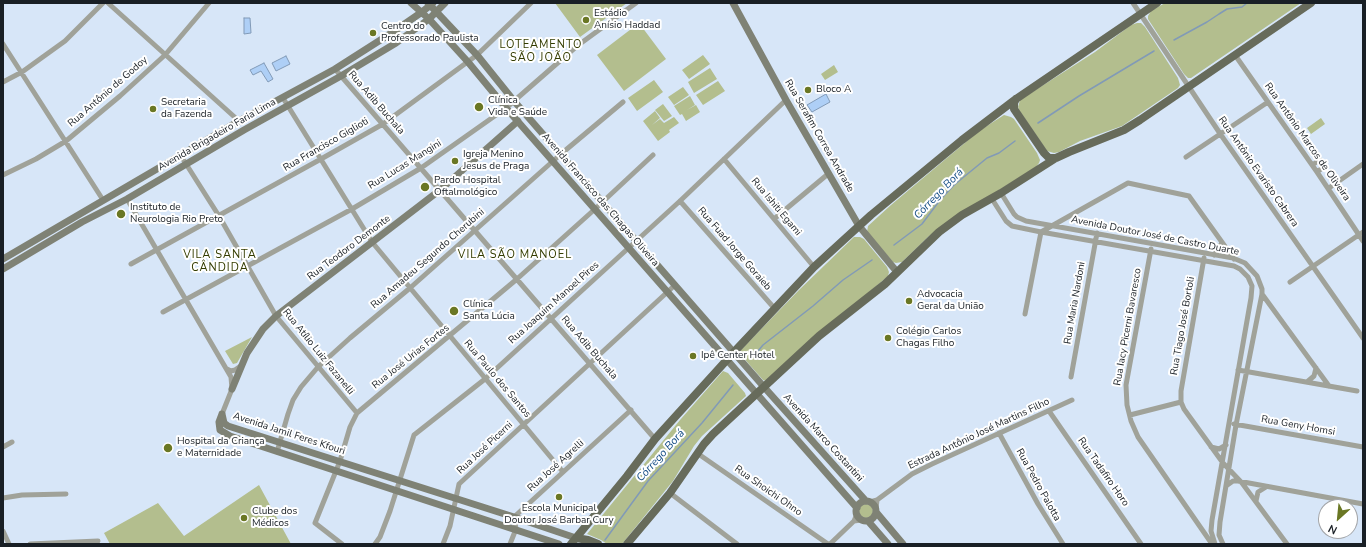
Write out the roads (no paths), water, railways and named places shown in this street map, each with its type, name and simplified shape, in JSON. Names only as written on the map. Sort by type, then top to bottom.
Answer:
[{"type":"main road","name":"Avenida Francisco das Chagas Oliveira","points":[[411,3],[429,19],[468,62],[506,108],[757,394]]},
{"type":"main road","name":"Avenida Brigadeiro Faria Lima","points":[[3,269],[82,222],[127,199],[396,43],[429,19],[445,3]]},
{"type":"main road","name":"Rua Serafim Correa Andrade","points":[[733,3],[786,100],[859,226],[898,272]]},
{"type":"main road","points":[[575,542],[655,438],[814,267],[914,178],[1003,108],[1157,3]]},
{"type":"main road","points":[[627,544],[670,493],[697,453],[713,434],[819,336],[885,284],[939,232],[962,216],[1001,194],[1056,158],[1124,130],[1311,3]]},
{"type":"main road","name":"Avenida Francisco das Chagas Oliveira","points":[[431,4],[477,55],[514,101],[764,387]]},
{"type":"main road","name":"Avenida Brigadeiro Faria Lima","points":[[3,259],[239,122],[335,69],[422,12],[431,4]]},
{"type":"main road","points":[[1016,99],[1014,109],[1044,153],[1049,158],[1056,158]]},
{"type":"main road","points":[[1003,108],[1014,109]]},
{"type":"main road","name":"Rua Teodoro Demonte","points":[[232,389],[247,353],[263,329],[276,316],[440,190],[518,121]]},
{"type":"main road","points":[[239,122],[244,130]]},
{"type":"main road","points":[[1042,167],[1044,153]]},
{"type":"main road","points":[[121,190],[127,199]]},
{"type":"main road","name":"Avenida Marco Costantini","points":[[764,387],[871,501],[876,510],[903,544]]},
{"type":"main road","name":"Avenida Marco Costantini","points":[[757,394],[859,517],[888,544]]},
{"type":"main road","points":[[768,408],[776,401]]},
{"type":"main road","name":"Avenida Jamil Feres Kfouri","points":[[222,414],[224,423],[228,426],[514,517],[575,542]]},
{"type":"main road","name":"Avenida Jamil Feres Kfouri","points":[[222,414],[219,426],[220,430],[225,434],[559,544]]},
{"type":"main road","points":[[871,501],[860,503],[859,517],[874,518],[876,510]]},
{"type":"main road","points":[[575,542],[588,540],[598,544]]},
{"type":"main road","points":[[575,542],[595,544]]},
{"type":"street","points":[[3,82],[22,72],[65,40],[103,3]]},
{"type":"street","points":[[108,3],[239,122]]},
{"type":"street","name":"Rua Antônio de Godoy","points":[[3,175],[36,159],[66,141],[120,96],[165,55],[209,3]]},
{"type":"street","name":"Rua Francisco Giglioti","points":[[131,264],[383,124],[477,55],[531,3]]},
{"type":"street","name":"Rua Lucas Mangini","points":[[163,312],[352,209],[421,168],[506,108],[577,46],[636,3]]},
{"type":"street","name":"Rua Antônio Evaristo Cabrera","points":[[1133,3],[1189,87],[1363,338]]},
{"type":"street","points":[[3,44],[103,200]]},
{"type":"street","name":"Rua Antônio Marcos de Oliveira","points":[[1235,55],[1361,233],[1363,241]]},
{"type":"street","name":"Rua Adib Buchala","points":[[335,69],[655,438]]},
{"type":"street","name":"Rua Paulo dos Santos","points":[[283,98],[372,242],[563,472]]},
{"type":"street","name":"Rua Joaquim Manoel Pires","points":[[375,544],[380,537],[390,510],[414,435],[485,379],[680,201],[786,100]]},
{"type":"street","name":"Rua Amadeu Segundo Cherubini","points":[[277,452],[293,400],[301,387],[318,367],[410,288],[561,154],[623,102]]},
{"type":"street","points":[[1186,157],[1222,135],[1268,102]]},
{"type":"street","name":"Rua José Urias Fortes","points":[[342,544],[315,524],[340,461],[350,427],[357,413],[517,279],[653,155]]},
{"type":"street","name":"Rua Atílio Luiz Fazanelli","points":[[181,156],[219,216],[276,316],[357,413]]},
{"type":"street","name":"Rua Ishiti Egami","points":[[724,159],[814,267]]},
{"type":"street","points":[[1312,165],[1320,160]]},
{"type":"street","points":[[1329,188],[1363,164]]},
{"type":"street","points":[[1317,172],[1325,166]]},
{"type":"street","points":[[774,219],[828,174]]},
{"type":"street","points":[[1025,314],[1041,232],[1128,183],[1189,196],[1240,269]]},
{"type":"street","points":[[992,199],[1006,221],[1012,226],[1016,217],[1001,194]]},
{"type":"street","points":[[127,199],[227,369],[231,377],[232,389]]},
{"type":"street","name":"Rua Fuad Jorge Goraieb","points":[[680,201],[774,309]]},
{"type":"street","name":"Avenida Doutor José de Castro Duarte","points":[[1016,217],[1026,221],[1233,258],[1245,263],[1254,272],[1259,280],[1262,294],[1225,486],[1219,534],[1223,544]]},
{"type":"street","name":"Avenida Doutor José de Castro Duarte","points":[[1012,226],[1234,266],[1240,269],[1249,280],[1252,286],[1251,298],[1212,520],[1212,536],[1214,544]]},
{"type":"street","name":"Rua Maria Nardoni","points":[[1071,376],[1097,233]]},
{"type":"street","points":[[1290,282],[1361,233]]},
{"type":"street","points":[[1214,255],[1222,243]]},
{"type":"street","name":"Rua Iacy Picerni Bavaresco","points":[[1152,244],[1126,384],[1127,405],[1138,437],[1214,544]]},
{"type":"street","name":"Rua Tiago José Bortoli","points":[[1181,402],[1182,386],[1205,254]]},
{"type":"street","name":"Rua José Picerni","points":[[443,544],[454,509],[459,484],[675,285]]},
{"type":"street","points":[[1262,294],[1329,386]]},
{"type":"street","points":[[1251,298],[1269,303]]},
{"type":"street","points":[[227,369],[231,371],[235,370],[242,364]]},
{"type":"street","points":[[1306,382],[1314,376],[1316,372],[1315,367]]},
{"type":"street","points":[[1238,370],[1356,391]]},
{"type":"street","name":"Rua Teodoro Demonte","points":[[222,414],[232,389]]},
{"type":"street","name":"Estrada Antônio José Martins Filho","points":[[871,501],[912,474],[1072,400]]},
{"type":"street","points":[[1130,415],[1181,402],[1184,409],[1211,447],[1223,463],[1242,482],[1287,544]]},
{"type":"street","name":"Rua José Agrelli","points":[[514,517],[631,410]]},
{"type":"street","name":"Rua Tadafiro Horo","points":[[1049,411],[1142,544]]},
{"type":"street","name":"Rua Geny Homsi","points":[[1229,423],[1363,447]]},
{"type":"street","name":"Rua Pedro Palotta","points":[[999,433],[1041,509],[1063,544]]},
{"type":"street","points":[[4,445],[12,442]]},
{"type":"street","points":[[1211,447],[1219,449],[1226,445]]},
{"type":"street","name":"Rua Shoichi Ohno","points":[[697,453],[829,544]]},
{"type":"street","points":[[1225,486],[1233,481],[1242,482],[1363,504]]},
{"type":"street","points":[[1256,501],[1258,492],[1266,486]]},
{"type":"street","points":[[670,493],[737,544]]},
{"type":"street","points":[[3,498],[22,495],[66,494]]},
{"type":"street","points":[[510,544],[516,529],[514,517]]},
{"type":"street","points":[[829,544],[859,517]]},
{"type":"street","points":[[1199,524],[1207,524],[1212,520]]},
{"type":"street","points":[[3,531],[9,544]]},
{"type":"street","points":[[1206,534],[1212,536],[1219,534]]},
{"type":"street","points":[[30,544],[98,542]]},
{"type":"water","points":[[244,18],[250,18],[251,33],[244,34]]},
{"type":"water","points":[[286,56],[290,64],[276,71],[272,63]]},
{"type":"water","points":[[264,63],[273,79],[268,82],[261,71],[253,75],[250,70]]},
{"type":"water","points":[[826,94],[830,102],[812,112],[807,105]]},
{"type":"waterway","name":"Córrego Borá","points":[[1174,40],[1227,9],[1242,7],[1247,3]]},
{"type":"waterway","name":"Córrego Borá","points":[[1038,123],[1079,96],[1154,51]]},
{"type":"waterway","name":"Córrego Borá","points":[[894,245],[922,224],[940,200],[954,185],[987,158],[999,153],[1015,141]]},
{"type":"waterway","name":"Córrego Borá","points":[[753,357],[763,345],[813,306],[843,280],[872,260]]},
{"type":"waterway","name":"Córrego Borá","points":[[605,540],[648,481],[702,423],[733,385]]},
{"type":"place","name":"Estádio Anísio Haddad","points":[[586,20]]},
{"type":"place","name":"Centro do Professorado Paulista","points":[[373,33]]},
{"type":"place","name":"Bloco A","points":[[808,90]]},
{"type":"place","name":"Clínica Vida e Saúde","points":[[479,107]]},
{"type":"place","name":"Secretaria da Fazenda","points":[[153,109]]},
{"type":"place","name":"Igreja Menino Jesus de Praga","points":[[455,161]]},
{"type":"place","name":"Pardo Hospital Oftalmológico","points":[[425,187]]},
{"type":"place","name":"Instituto de Neurologia Rio Preto","points":[[121,214]]},
{"type":"place","name":"Advocacia Geral da União","points":[[909,301]]},
{"type":"place","name":"Clínica Santa Lúcia","points":[[454,311]]},
{"type":"place","name":"Colégio Carlos Chagas Filho","points":[[888,338]]},
{"type":"place","name":"Ipê Center Hotel","points":[[693,356]]},
{"type":"place","name":"Hospital da Criança e Maternidade","points":[[168,448]]},
{"type":"place","name":"Escola Municipal Doutor José Barbar Cury","points":[[559,497]]},
{"type":"place","name":"Clube dos Médicos","points":[[244,518]]},
{"type":"district","name":"LOTEAMENTO SÃO JOÃO","points":[[541,51]]},
{"type":"district","name":"VILA SÃO MANOEL","points":[[515,255]]},
{"type":"district","name":"VILA SANTA CÂNDIDA","points":[[220,261]]}]
